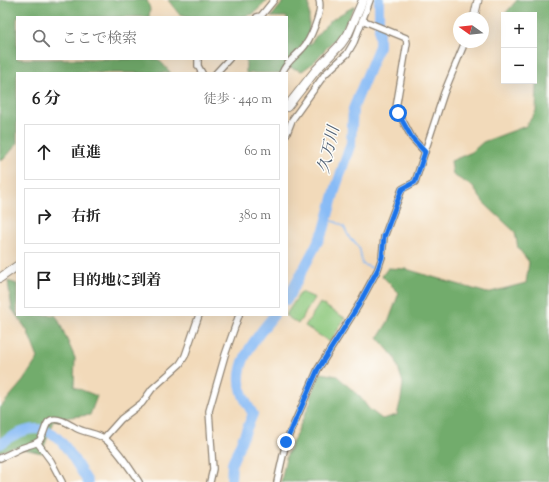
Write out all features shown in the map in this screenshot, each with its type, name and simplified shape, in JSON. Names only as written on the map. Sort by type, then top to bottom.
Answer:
[{"type":"main road","points":[[288,106],[316,70],[341,44],[348,34],[362,0]]},
{"type":"main road","points":[[0,278],[16,267]]},
{"type":"street","points":[[261,16],[274,0]]},
{"type":"street","points":[[283,72],[290,60],[304,48],[317,22],[321,5],[319,0]]},
{"type":"street","points":[[288,130],[292,120],[325,74],[347,54],[354,42],[370,0]]},
{"type":"street","points":[[475,12],[478,0]]},
{"type":"street","points":[[362,20],[406,38],[407,43],[396,108],[412,138],[425,152]]},
{"type":"street","points":[[276,482],[286,442],[318,369],[358,306],[378,269],[382,257],[384,237],[399,196],[402,189],[415,182],[444,93],[463,48]]},
{"type":"street","points":[[198,60],[198,66],[201,72]]},
{"type":"street","points":[[217,72],[228,60]]},
{"type":"street","points":[[104,438],[122,419],[142,403],[152,389],[180,364],[185,356],[199,316]]},
{"type":"street","points":[[210,482],[213,469],[209,411],[238,316]]},
{"type":"street","points":[[0,458],[10,455],[20,448],[39,440],[47,422],[52,420],[65,422],[78,429],[104,438],[121,457],[139,482]]},
{"type":"street","points":[[39,440],[62,482]]},
{"type":"green space","points":[[0,0],[147,0],[150,9],[149,16],[16,16],[16,60],[159,60],[170,72],[16,72],[16,145],[5,158],[0,160]]},
{"type":"green space","points":[[168,0],[268,0],[253,14],[244,16],[187,16],[179,14]]},
{"type":"green space","points":[[285,0],[309,0],[309,46],[329,22],[355,6],[340,33],[313,63],[302,71],[286,66],[283,72],[246,72],[246,60],[288,60],[288,16],[272,16]]},
{"type":"green space","points":[[517,0],[549,0],[549,482],[281,482],[286,457],[310,403],[314,387],[321,373],[337,376],[360,397],[369,409],[382,419],[397,415],[403,383],[395,358],[378,338],[389,320],[399,293],[382,276],[388,268],[406,269],[487,293],[526,283],[529,262],[518,248],[515,232],[484,203],[472,186],[453,175],[451,161],[472,152],[483,142],[526,126],[536,111],[537,12],[507,12]]},
{"type":"green space","points":[[8,281],[16,284],[16,315],[12,309]]},
{"type":"green space","points":[[301,292],[315,298],[298,324],[286,316],[288,316],[288,312]]},
{"type":"green space","points":[[320,303],[345,318],[330,342],[305,326]]},
{"type":"green space","points":[[17,316],[56,316],[75,358],[74,387],[97,396],[90,415],[70,417],[53,421],[42,453],[14,447],[0,452],[0,408],[23,381],[38,358],[27,330]]},
{"type":"waterway","name":"久万川","points":[[288,298],[324,230],[336,187],[351,143],[353,109],[379,46],[379,0]]},
{"type":"waterway","points":[[327,219],[344,227],[350,239],[355,242],[360,250],[362,264],[372,268]]},
{"type":"waterway","name":"久万川","points":[[231,482],[232,463],[253,414],[245,401],[242,392],[240,381],[241,371],[248,350],[273,316]]},
{"type":"waterway","name":"久万川","points":[[0,444],[17,434],[32,429],[44,430],[54,435],[63,443],[88,482]]},
{"type":"route","points":[[286,442],[318,369],[358,306],[378,269],[382,257],[384,237],[387,227],[402,189],[415,182],[425,152],[412,138],[398,113]]}]
